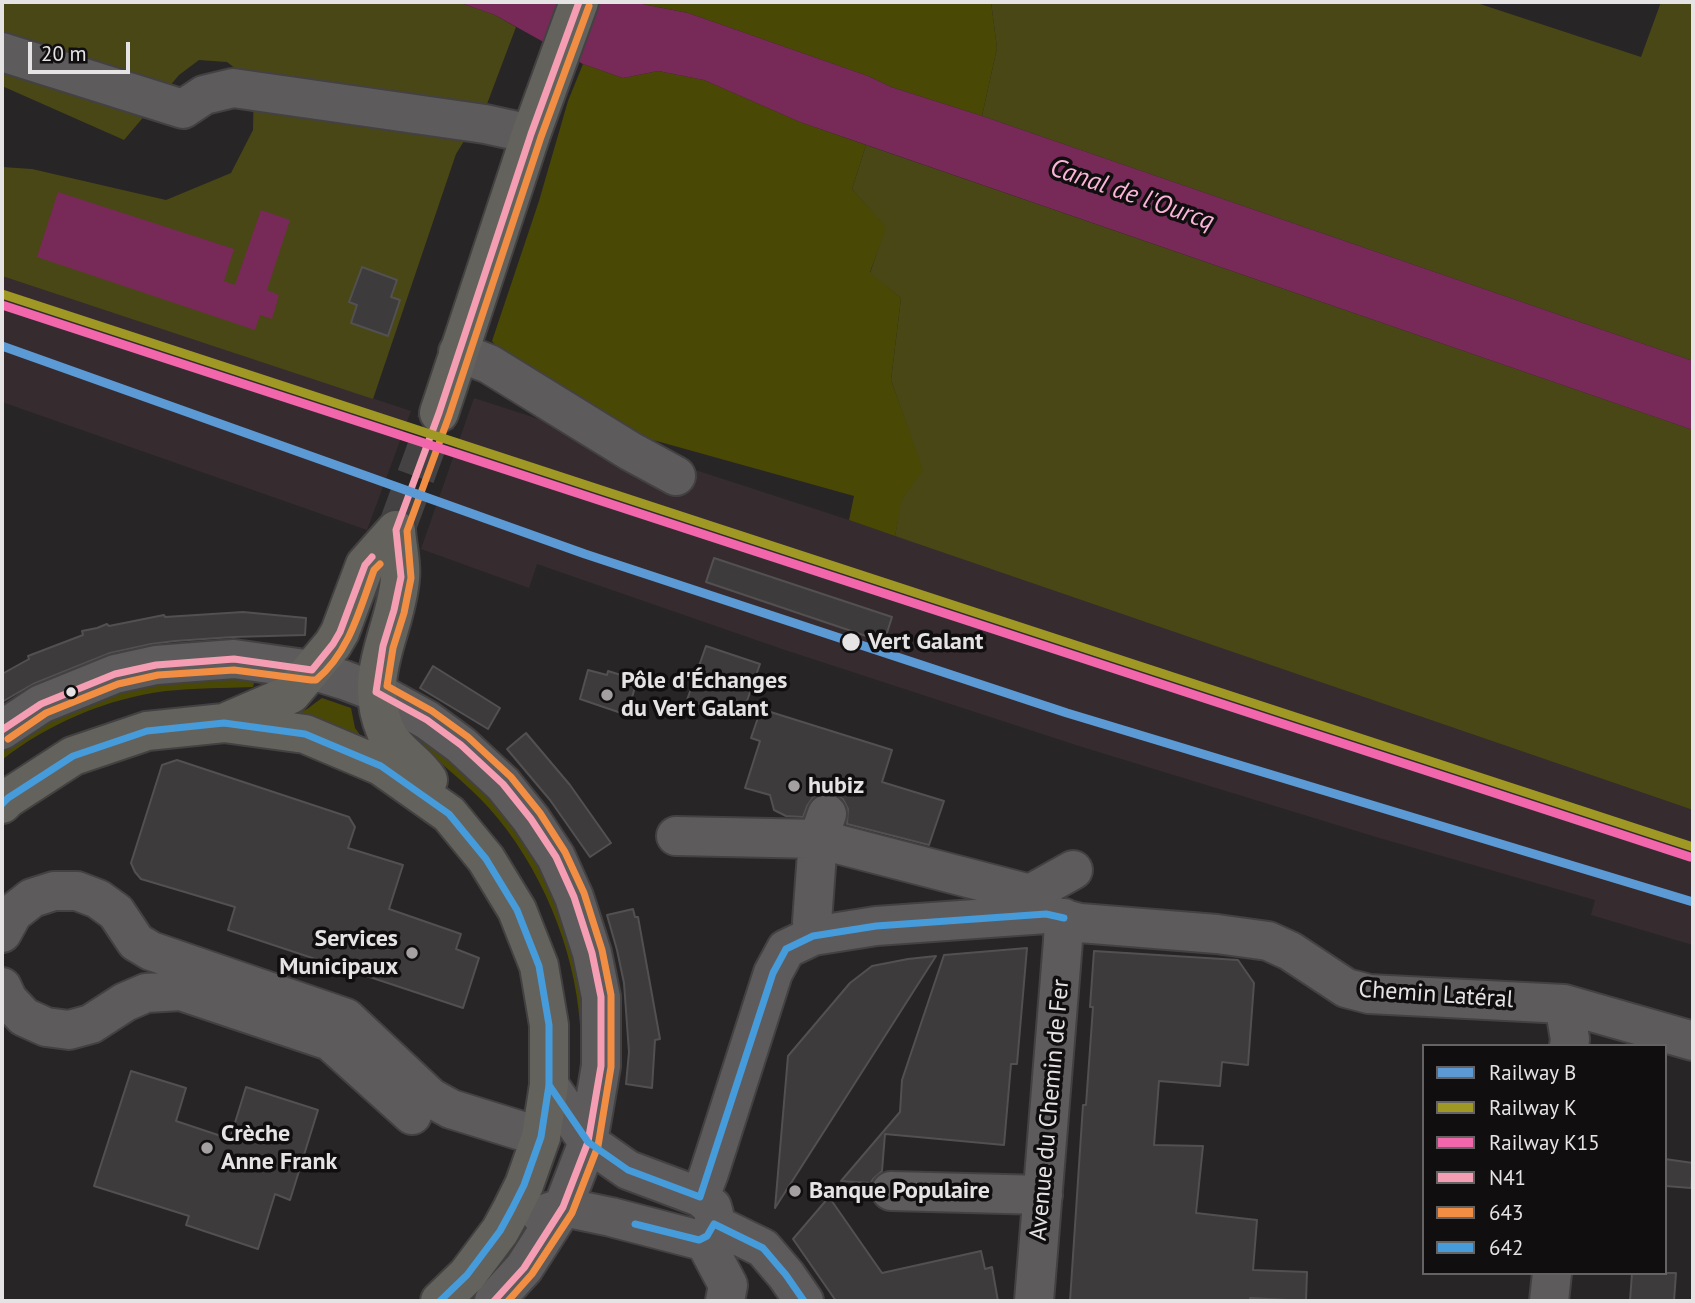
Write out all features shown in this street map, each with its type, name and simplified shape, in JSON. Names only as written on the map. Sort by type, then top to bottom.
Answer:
[{"type":"main road","points":[[439,413],[531,134],[579,2]]},
{"type":"main road","points":[[224,723],[291,694],[333,644],[365,565],[396,530],[401,577],[383,646],[376,692],[379,713],[387,735],[423,771],[449,814],[486,859],[517,910],[538,966],[549,1025],[549,1085],[537,1149],[524,1185],[500,1231],[467,1275],[440,1301]]},
{"type":"main road","points":[[2,804],[73,756],[147,731],[224,723],[305,734],[381,766],[449,814]]},
{"type":"street","points":[[2,52],[183,109],[204,95],[233,88],[485,124],[531,134]]},
{"type":"street","points":[[458,352],[489,364],[630,451],[677,476]]},
{"type":"street","points":[[2,730],[41,704],[115,674],[156,665],[234,659],[312,670],[376,692],[427,720],[461,745],[503,784],[531,819],[556,858],[574,897],[592,953],[601,997],[601,1066],[588,1142],[563,1207],[524,1268],[494,1301]]},
{"type":"street","points":[[812,922],[822,827]]},
{"type":"street","points":[[500,1231],[563,1207],[699,1240],[706,1220],[709,1173],[773,973],[786,948],[813,936],[876,926],[1046,914],[1041,906],[822,827],[676,836]]},
{"type":"street","points":[[1041,906],[1073,870]]},
{"type":"street","points":[[2,933],[13,913],[32,898],[54,891],[78,891],[98,899],[116,912],[136,942],[151,951],[346,1018],[431,1098],[537,1149]]},
{"type":"street","name":"Chemin Latéral","points":[[1041,906],[1080,923],[1217,934],[1268,941],[1290,951],[1346,988],[1369,994],[1564,1004],[1693,1041]]},
{"type":"street","name":"Avenue du Chemin de Fer","points":[[1034,1301],[1064,933],[1041,906]]},
{"type":"street","points":[[2,987],[8,1000],[24,1017],[46,1027],[69,1030],[91,1024],[125,1002],[146,993],[181,990],[330,1041],[417,1119],[443,1134],[537,1149]]},
{"type":"street","points":[[1564,1004],[1569,1044]]},
{"type":"street","points":[[549,1085],[588,1142],[706,1220],[763,1248],[804,1301]]},
{"type":"street","points":[[891,1191],[1043,1195]]},
{"type":"street","points":[[706,1220],[728,1285],[725,1301]]},
{"type":"street","points":[[1549,1301],[1552,1275]]},
{"type":"shaded area","points":[[2,2],[458,2],[495,15],[516,27],[487,104],[456,154],[373,399],[2,276],[2,167],[32,169],[166,200],[231,173],[253,130],[254,83],[227,62],[199,60],[179,75],[124,140],[2,86]]},
{"type":"shaded area","points":[[632,2],[991,2],[997,48],[982,116],[891,87],[868,76],[688,13]]},
{"type":"shaded area","points":[[991,2],[1474,2],[1641,57],[1661,2],[1693,2],[1693,361],[982,116],[997,48]]},
{"type":"shaded area","points":[[583,64],[623,78],[658,71],[704,80],[800,122],[866,145],[852,189],[887,227],[870,272],[901,298],[891,380],[924,470],[902,501],[895,536],[849,520],[854,496],[635,435],[510,362],[492,341],[539,201],[568,101]]},
{"type":"shaded area","points":[[866,145],[1693,430],[1693,810],[895,536],[901,501],[923,470],[891,380],[901,298],[870,273],[886,227],[852,189]]},
{"type":"shaded area","points":[[2,276],[411,411],[367,530],[2,402]]},
{"type":"shaded area","points":[[474,398],[849,520],[1693,810],[1693,945],[1591,915],[1595,900],[1376,837],[1079,746],[782,649],[537,564],[529,588],[421,549]]},
{"type":"shaded area","points":[[204,680],[245,680],[254,683],[253,687],[144,694],[100,706],[38,735],[2,760],[2,751],[19,738],[77,708],[139,688]]},
{"type":"shaded area","points":[[322,698],[351,708],[355,728],[366,743],[287,717],[307,709]]},
{"type":"shaded area","points":[[411,736],[418,736],[464,772],[496,802],[544,869],[574,945],[589,1026],[577,1099],[581,1043],[577,996],[571,967],[552,909],[524,855],[489,808]]},
{"type":"water","name":"Canal de l'Ourcq","points":[[458,2],[632,2],[688,13],[868,76],[891,87],[1693,361],[1693,430],[800,122],[704,80],[658,71],[623,78],[583,64],[495,15]]},
{"type":"water","points":[[58,192],[234,249],[224,281],[235,285],[261,210],[290,220],[267,290],[279,295],[272,319],[260,315],[255,330],[37,257]]},
{"type":"building","points":[[362,267],[397,280],[391,297],[400,300],[388,336],[351,323],[357,305],[349,302]]},
{"type":"building","points":[[714,558],[892,617],[884,642],[706,582]]},
{"type":"building","points":[[243,612],[306,618],[305,635],[175,641],[110,653],[33,684],[2,702],[2,674],[29,659],[28,656],[83,635],[82,631],[164,615]]},
{"type":"building","points":[[706,646],[760,664],[741,718],[687,700]]},
{"type":"building","points":[[433,666],[500,708],[488,729],[420,688]]},
{"type":"building","name":"Pôle d'Échanges du Vert Galant","points":[[588,670],[607,675],[608,671],[637,680],[627,715],[580,699]]},
{"type":"building","points":[[761,709],[892,750],[882,782],[944,801],[929,845],[847,824],[848,809],[843,799],[834,793],[824,792],[813,797],[803,817],[786,816],[774,810],[770,795],[745,788],[760,741],[751,738]]},
{"type":"building","points":[[526,733],[570,785],[611,843],[590,857],[550,800],[507,749]]},
{"type":"building","points":[[177,760],[349,817],[355,827],[348,848],[403,865],[389,909],[461,934],[456,949],[479,958],[463,1008],[228,930],[235,907],[141,879],[131,863],[162,765]]},
{"type":"building","points":[[633,909],[635,917],[638,917],[660,1039],[655,1040],[652,1088],[626,1084],[629,1052],[624,983],[607,915]]},
{"type":"building","points":[[1027,948],[1017,1064],[1011,1064],[1004,1145],[885,1134],[882,1171],[871,1183],[841,1181],[900,1112],[902,1080],[944,955]]},
{"type":"building","points":[[1094,951],[1238,960],[1254,983],[1248,1065],[1222,1062],[1220,1086],[1159,1081],[1154,1145],[1203,1146],[1196,1213],[1257,1220],[1253,1270],[1307,1272],[1306,1301],[1250,1298],[1250,1301],[1070,1301],[1083,1105],[1086,1105],[1093,1007],[1090,1007]]},
{"type":"building","points":[[936,956],[775,1208],[788,1056],[850,983],[872,966]]},
{"type":"building","points":[[131,1071],[186,1088],[176,1121],[230,1139],[246,1087],[318,1110],[290,1200],[275,1194],[258,1249],[186,1225],[189,1216],[94,1186]]},
{"type":"building","points":[[1667,1159],[1693,1163],[1691,1188],[1667,1186]]},
{"type":"building","points":[[829,1197],[882,1273],[981,1251],[985,1269],[992,1267],[998,1301],[836,1301],[793,1239]]},
{"type":"building","points":[[1676,1273],[1674,1301],[1630,1301],[1632,1275]]},
{"type":"tunnel","points":[[396,530],[439,413]]},
{"type":"rail line","name":"K","points":[[2,294],[1693,847]]},
{"type":"rail line","name":"K15","points":[[2,305],[1690,857]]},
{"type":"rail line","name":"B","points":[[2,346],[585,554],[1067,713],[1693,902]]},
{"type":"transit line","name":"N41","points":[[494,1301],[524,1268],[563,1207],[588,1142],[601,1066],[601,997],[592,953],[574,897],[556,857],[531,819],[503,784],[461,745],[427,720],[376,692],[383,646],[401,577],[396,530],[439,413],[531,134],[579,2]]},
{"type":"transit line","name":"643","points":[[508,1301],[532,1274],[572,1213],[598,1146],[611,1067],[611,995],[602,950],[584,893],[565,852],[540,813],[511,777],[468,737],[432,711],[387,686],[393,648],[411,578],[407,531],[449,416],[541,137],[589,6]]},
{"type":"transit line","name":"N41","points":[[2,730],[41,704],[115,674],[156,665],[234,659],[312,670],[340,632],[365,565],[372,557]]},
{"type":"transit line","name":"643","points":[[8,739],[46,713],[118,684],[158,675],[234,670],[316,680],[345,644],[374,570],[380,564]]},
{"type":"transit line","name":"642","points":[[2,804],[73,756],[147,731],[224,723],[305,734],[381,766],[449,814],[486,859],[517,910],[539,966],[549,1025],[549,1085],[541,1137],[524,1185],[512,1209],[500,1231],[467,1275],[440,1301]]},
{"type":"transit line","name":"642","points":[[549,1085],[588,1142],[628,1170],[700,1197],[773,973],[786,949],[813,936],[876,926],[1046,914],[1064,918]]},
{"type":"transit line","name":"642","points":[[635,1224],[699,1240],[707,1236],[714,1224],[763,1248],[804,1301]]},
{"type":"place","name":"Vert Galant","points":[[851,642]]},
{"type":"place","name":"Pôle d'Échanges du Vert Galant","points":[[607,695]]},
{"type":"place","name":"hubiz","points":[[794,786]]},
{"type":"place","name":"Services Municipaux","points":[[412,953]]},
{"type":"place","name":"Crèche Anne Frank","points":[[207,1148]]},
{"type":"place","name":"Banque Populaire","points":[[795,1191]]}]
